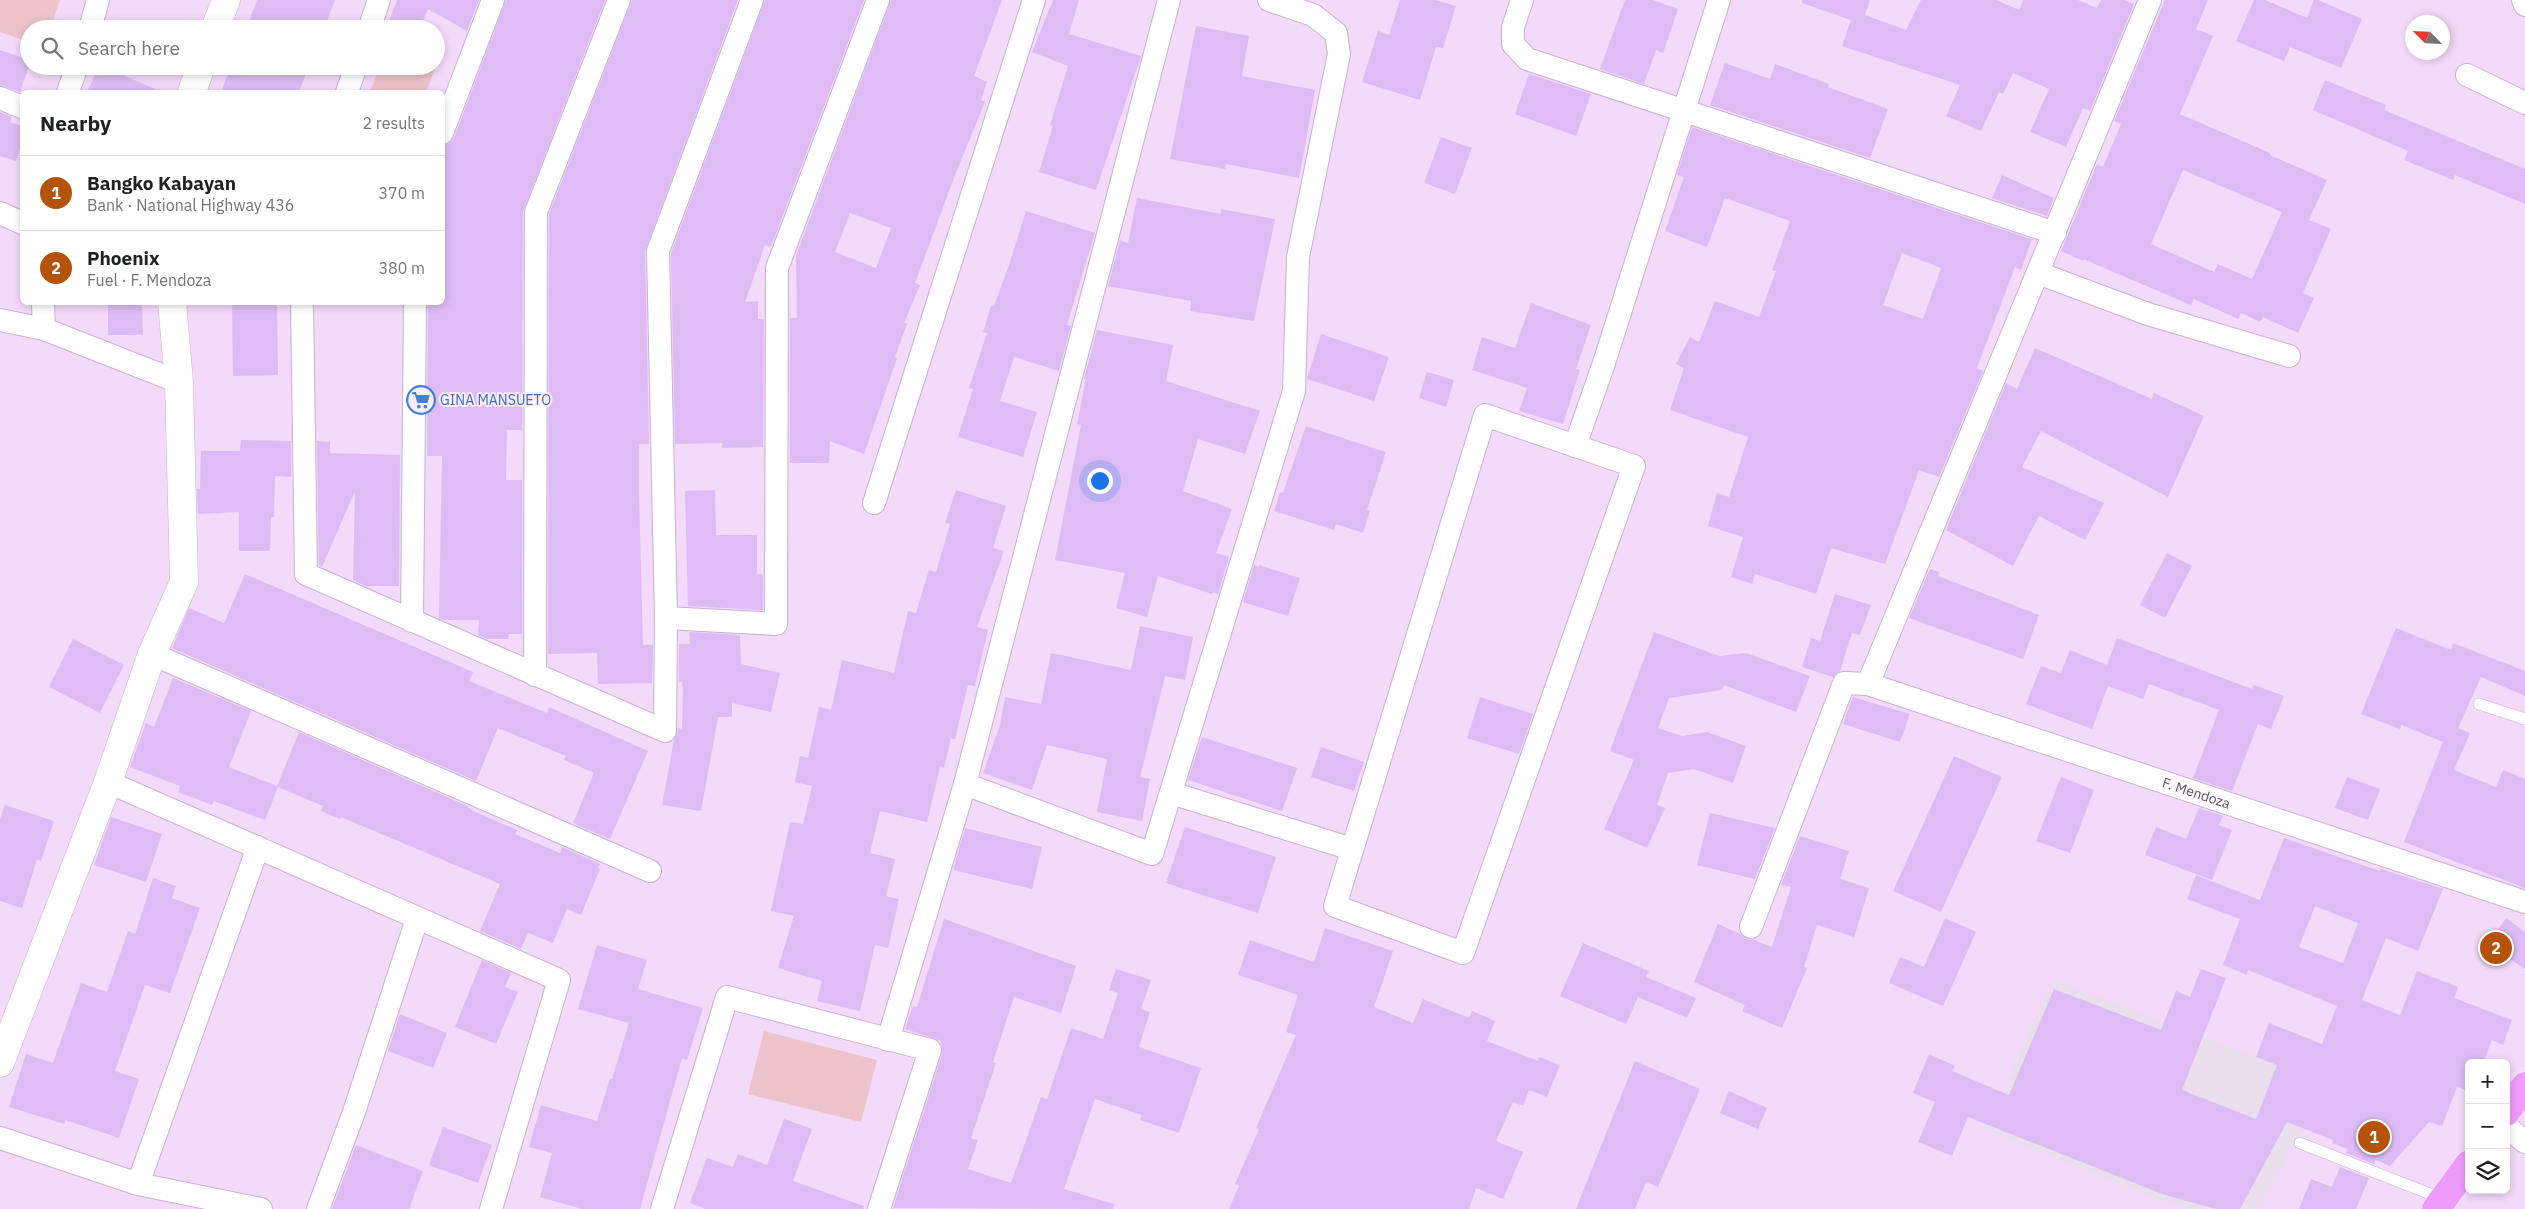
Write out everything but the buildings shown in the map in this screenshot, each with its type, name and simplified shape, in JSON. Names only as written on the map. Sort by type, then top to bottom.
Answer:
[{"type":"main road","points":[[2510,1107],[2525,1086]]},
{"type":"main road","points":[[2439,1204],[2465,1169]]},
{"type":"street","points":[[92,20],[98,0]]},
{"type":"street","points":[[218,20],[226,0]]},
{"type":"street","points":[[372,20],[379,0]]},
{"type":"street","points":[[445,125],[493,0]]},
{"type":"street","points":[[535,675],[536,212],[619,0]]},
{"type":"street","points":[[302,305],[306,574],[665,731],[666,618],[658,251],[752,0]]},
{"type":"street","points":[[666,618],[776,624],[777,268],[878,0]]},
{"type":"street","points":[[874,503],[1034,0]]},
{"type":"street","points":[[888,1040],[965,784],[1169,0]]},
{"type":"street","points":[[965,784],[1152,854],[1294,391],[1298,257],[1339,54],[1336,33],[1313,15],[1269,0]]},
{"type":"street","points":[[1522,0],[1513,27],[1513,44],[1527,59],[2055,233]]},
{"type":"street","points":[[1575,446],[1604,363],[1719,0]]},
{"type":"street","points":[[1868,684],[2150,0]]},
{"type":"street","points":[[2523,0],[2525,5]]},
{"type":"street","points":[[69,90],[74,75]]},
{"type":"street","points":[[348,90],[353,75]]},
{"type":"street","points":[[2466,76],[2525,103]]},
{"type":"street","points":[[0,98],[20,105]]},
{"type":"street","points":[[0,214],[20,221]]},
{"type":"street","points":[[2038,273],[2148,314],[2289,356]]},
{"type":"street","points":[[43,305],[44,329]]},
{"type":"street","points":[[3,1047],[108,782],[152,654],[184,582],[179,382],[172,305]]},
{"type":"street","points":[[412,621],[415,305]]},
{"type":"street","points":[[0,320],[44,329],[179,382]]},
{"type":"street","points":[[1485,414],[1634,466],[1463,953],[1335,906],[1352,849],[1485,414]]},
{"type":"street","points":[[152,654],[650,871]]},
{"type":"street","name":"F. Mendoza","points":[[1751,927],[1844,683],[1868,684],[2525,902]]},
{"type":"street","points":[[108,782],[258,846],[559,980],[492,1209]]},
{"type":"street","points":[[1171,793],[1352,849]]},
{"type":"street","points":[[138,1184],[258,846]]},
{"type":"street","points":[[318,1209],[354,1112],[417,918]]},
{"type":"street","points":[[662,1209],[727,997],[930,1050],[879,1209]]},
{"type":"street","points":[[2510,1129],[2525,1142]]},
{"type":"street","points":[[0,1138],[138,1184],[261,1209]]},
{"type":"lane","points":[[2479,704],[2525,719]]},
{"type":"lane","points":[[2300,1143],[2439,1204]]},
{"type":"shaded area","points":[[0,0],[2525,0],[2525,1209],[0,1209]]},
{"type":"shaded area","points":[[0,0],[60,0],[53,20],[20,20],[20,39],[0,32]]},
{"type":"shaded area","points":[[377,75],[433,75],[427,90],[371,90]]},
{"type":"shaded area","points":[[2053,980],[2330,1086],[2256,1209],[2193,1209],[2157,1199],[1986,1129]]},
{"type":"shaded area","points":[[764,1031],[877,1060],[861,1122],[748,1094]]},
{"type":"place","name":"GINA MANSUETO","points":[[421,400]]},
{"type":"place","name":"Phoenix","points":[[2496,948]]},
{"type":"place","name":"Bangko Kabayan","points":[[2374,1137]]}]
